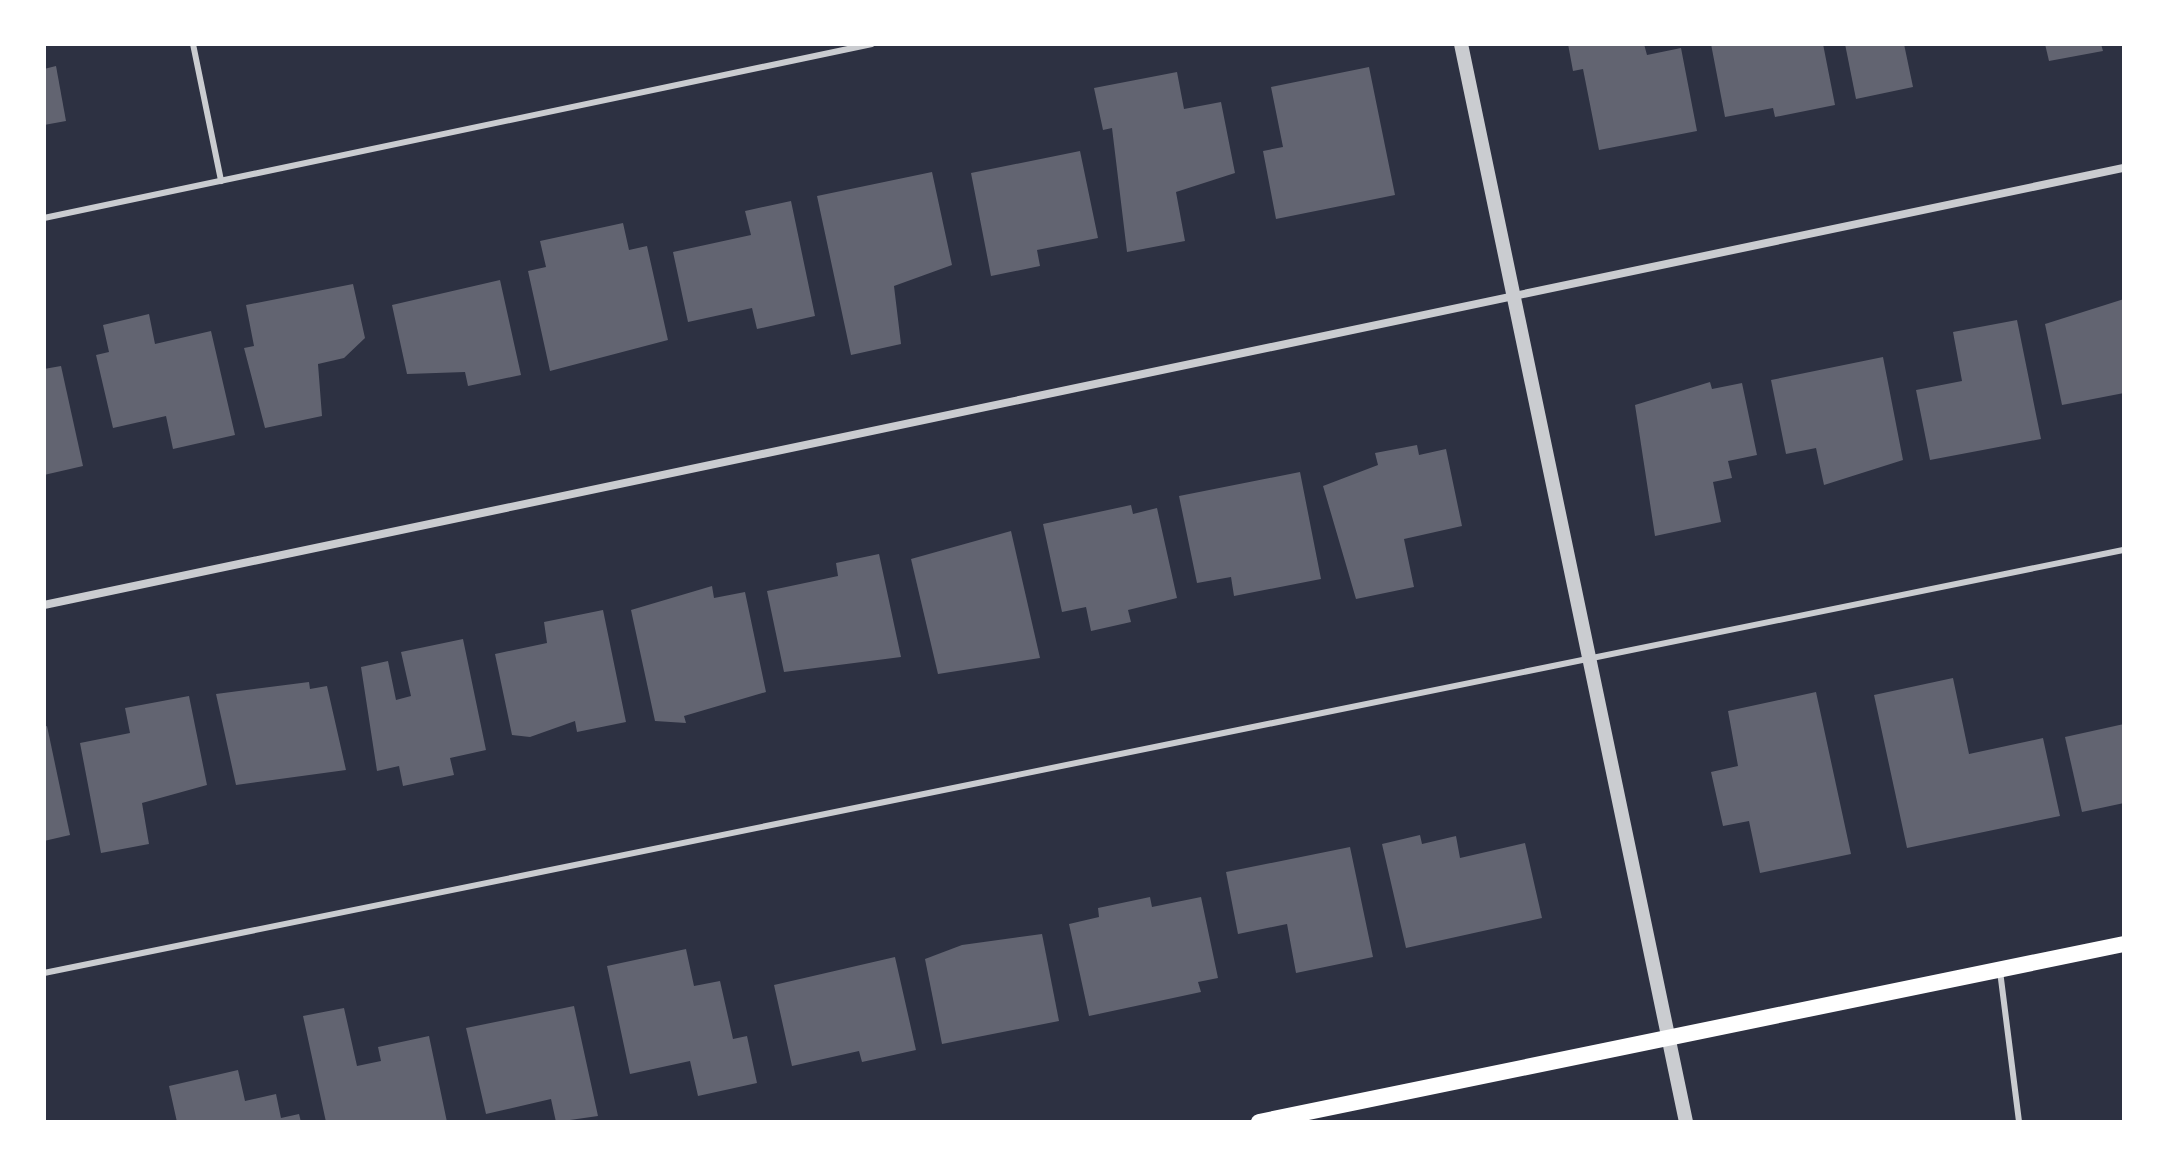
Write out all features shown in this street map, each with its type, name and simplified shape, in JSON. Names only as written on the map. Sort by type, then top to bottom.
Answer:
[{"type":"main road","points":[[1259,1122],[2124,944]]},
{"type":"street","points":[[1461,44],[1686,1122]]},
{"type":"street","points":[[44,605],[2124,168]]},
{"type":"lane","points":[[193,44],[221,181]]},
{"type":"lane","points":[[44,218],[872,44]]},
{"type":"lane","points":[[44,973],[2124,550]]},
{"type":"lane","points":[[1999,970],[2019,1122]]},
{"type":"building","points":[[1568,44],[1644,44],[1647,55],[1681,48],[1697,131],[1599,150],[1583,69],[1573,71]]},
{"type":"building","points":[[1711,44],[1823,44],[1835,105],[1775,117],[1773,108],[1725,117]]},
{"type":"building","points":[[1845,44],[1904,44],[1913,87],[1856,99]]},
{"type":"building","points":[[2045,44],[2101,44],[2103,51],[2049,61]]},
{"type":"building","points":[[56,66],[66,121],[44,125],[44,69]]},
{"type":"building","points":[[1369,67],[1395,195],[1276,219],[1263,151],[1283,147],[1271,87]]},
{"type":"building","points":[[1177,72],[1184,109],[1221,102],[1235,173],[1176,192],[1185,241],[1127,252],[1112,128],[1103,130],[1094,88]]},
{"type":"building","points":[[1080,151],[1098,238],[1037,250],[1040,266],[991,276],[971,173]]},
{"type":"building","points":[[932,172],[952,265],[894,286],[901,344],[851,355],[817,196]]},
{"type":"building","points":[[791,201],[815,316],[757,329],[752,308],[688,322],[673,252],[751,235],[745,211]]},
{"type":"building","points":[[623,223],[629,250],[647,246],[668,340],[550,371],[528,271],[546,267],[540,241]]},
{"type":"building","points":[[500,280],[521,375],[468,386],[465,372],[407,374],[392,305]]},
{"type":"building","points":[[353,284],[365,338],[344,358],[318,364],[322,416],[265,428],[244,348],[254,346],[246,305]]},
{"type":"building","points":[[2124,299],[2124,393],[2062,405],[2045,324]]},
{"type":"building","points":[[149,314],[155,344],[211,331],[235,435],[173,449],[166,416],[113,428],[96,355],[109,352],[103,325]]},
{"type":"building","points":[[2017,320],[2041,439],[1930,460],[1916,390],[1962,381],[1953,332]]},
{"type":"building","points":[[1883,357],[1903,460],[1824,485],[1816,448],[1786,454],[1771,380]]},
{"type":"building","points":[[61,366],[83,466],[44,475],[44,369]]},
{"type":"building","points":[[1710,382],[1712,389],[1742,383],[1757,455],[1728,461],[1732,478],[1713,482],[1721,522],[1655,536],[1635,405]]},
{"type":"building","points":[[1417,445],[1419,455],[1446,449],[1462,526],[1404,539],[1414,587],[1356,599],[1323,486],[1378,465],[1375,453]]},
{"type":"building","points":[[1300,472],[1321,579],[1234,596],[1231,577],[1197,583],[1179,496]]},
{"type":"building","points":[[1131,505],[1133,514],[1157,508],[1177,598],[1128,610],[1131,622],[1091,631],[1086,607],[1062,612],[1043,524]]},
{"type":"building","points":[[1011,531],[1040,658],[938,674],[911,559]]},
{"type":"building","points":[[879,554],[901,657],[784,672],[767,591],[838,576],[836,563]]},
{"type":"building","points":[[712,586],[714,598],[745,592],[766,692],[684,716],[686,723],[655,721],[631,610]]},
{"type":"building","points":[[603,610],[626,722],[577,732],[575,721],[530,737],[512,735],[495,654],[547,643],[544,622]]},
{"type":"building","points":[[463,639],[486,750],[450,758],[454,775],[403,786],[399,766],[377,771],[361,667],[388,661],[396,700],[411,696],[401,652]]},
{"type":"building","points":[[1953,678],[1969,754],[2043,738],[2060,816],[1907,848],[1874,695]]},
{"type":"building","points":[[309,682],[310,689],[327,686],[346,770],[236,785],[216,694]]},
{"type":"building","points":[[1816,692],[1851,854],[1760,873],[1749,821],[1723,826],[1711,772],[1738,766],[1728,711]]},
{"type":"building","points":[[189,696],[207,785],[142,803],[149,844],[101,853],[80,743],[130,733],[125,708]]},
{"type":"building","points":[[2124,724],[2124,803],[2082,812],[2065,737]]},
{"type":"building","points":[[47,726],[70,835],[44,841],[44,727]]},
{"type":"building","points":[[1420,835],[1422,844],[1456,836],[1460,858],[1525,843],[1542,918],[1406,948],[1382,844]]},
{"type":"building","points":[[1350,847],[1373,957],[1296,973],[1287,924],[1238,934],[1226,872]]},
{"type":"building","points":[[1150,897],[1152,907],[1201,897],[1218,978],[1198,982],[1201,992],[1089,1016],[1069,924],[1099,917],[1098,908]]},
{"type":"building","points":[[1042,934],[1059,1021],[942,1044],[925,959],[962,945]]},
{"type":"building","points":[[686,949],[694,986],[720,981],[733,1039],[747,1036],[757,1083],[698,1096],[690,1061],[630,1074],[607,966]]},
{"type":"building","points":[[895,957],[916,1050],[862,1062],[859,1051],[792,1066],[774,985]]},
{"type":"building","points":[[574,1006],[598,1116],[556,1122],[551,1099],[486,1114],[466,1028]]},
{"type":"building","points":[[344,1008],[357,1066],[381,1061],[378,1047],[429,1036],[447,1122],[326,1122],[303,1016]]},
{"type":"building","points":[[238,1070],[245,1101],[276,1094],[281,1118],[299,1114],[301,1122],[177,1122],[169,1086]]}]
